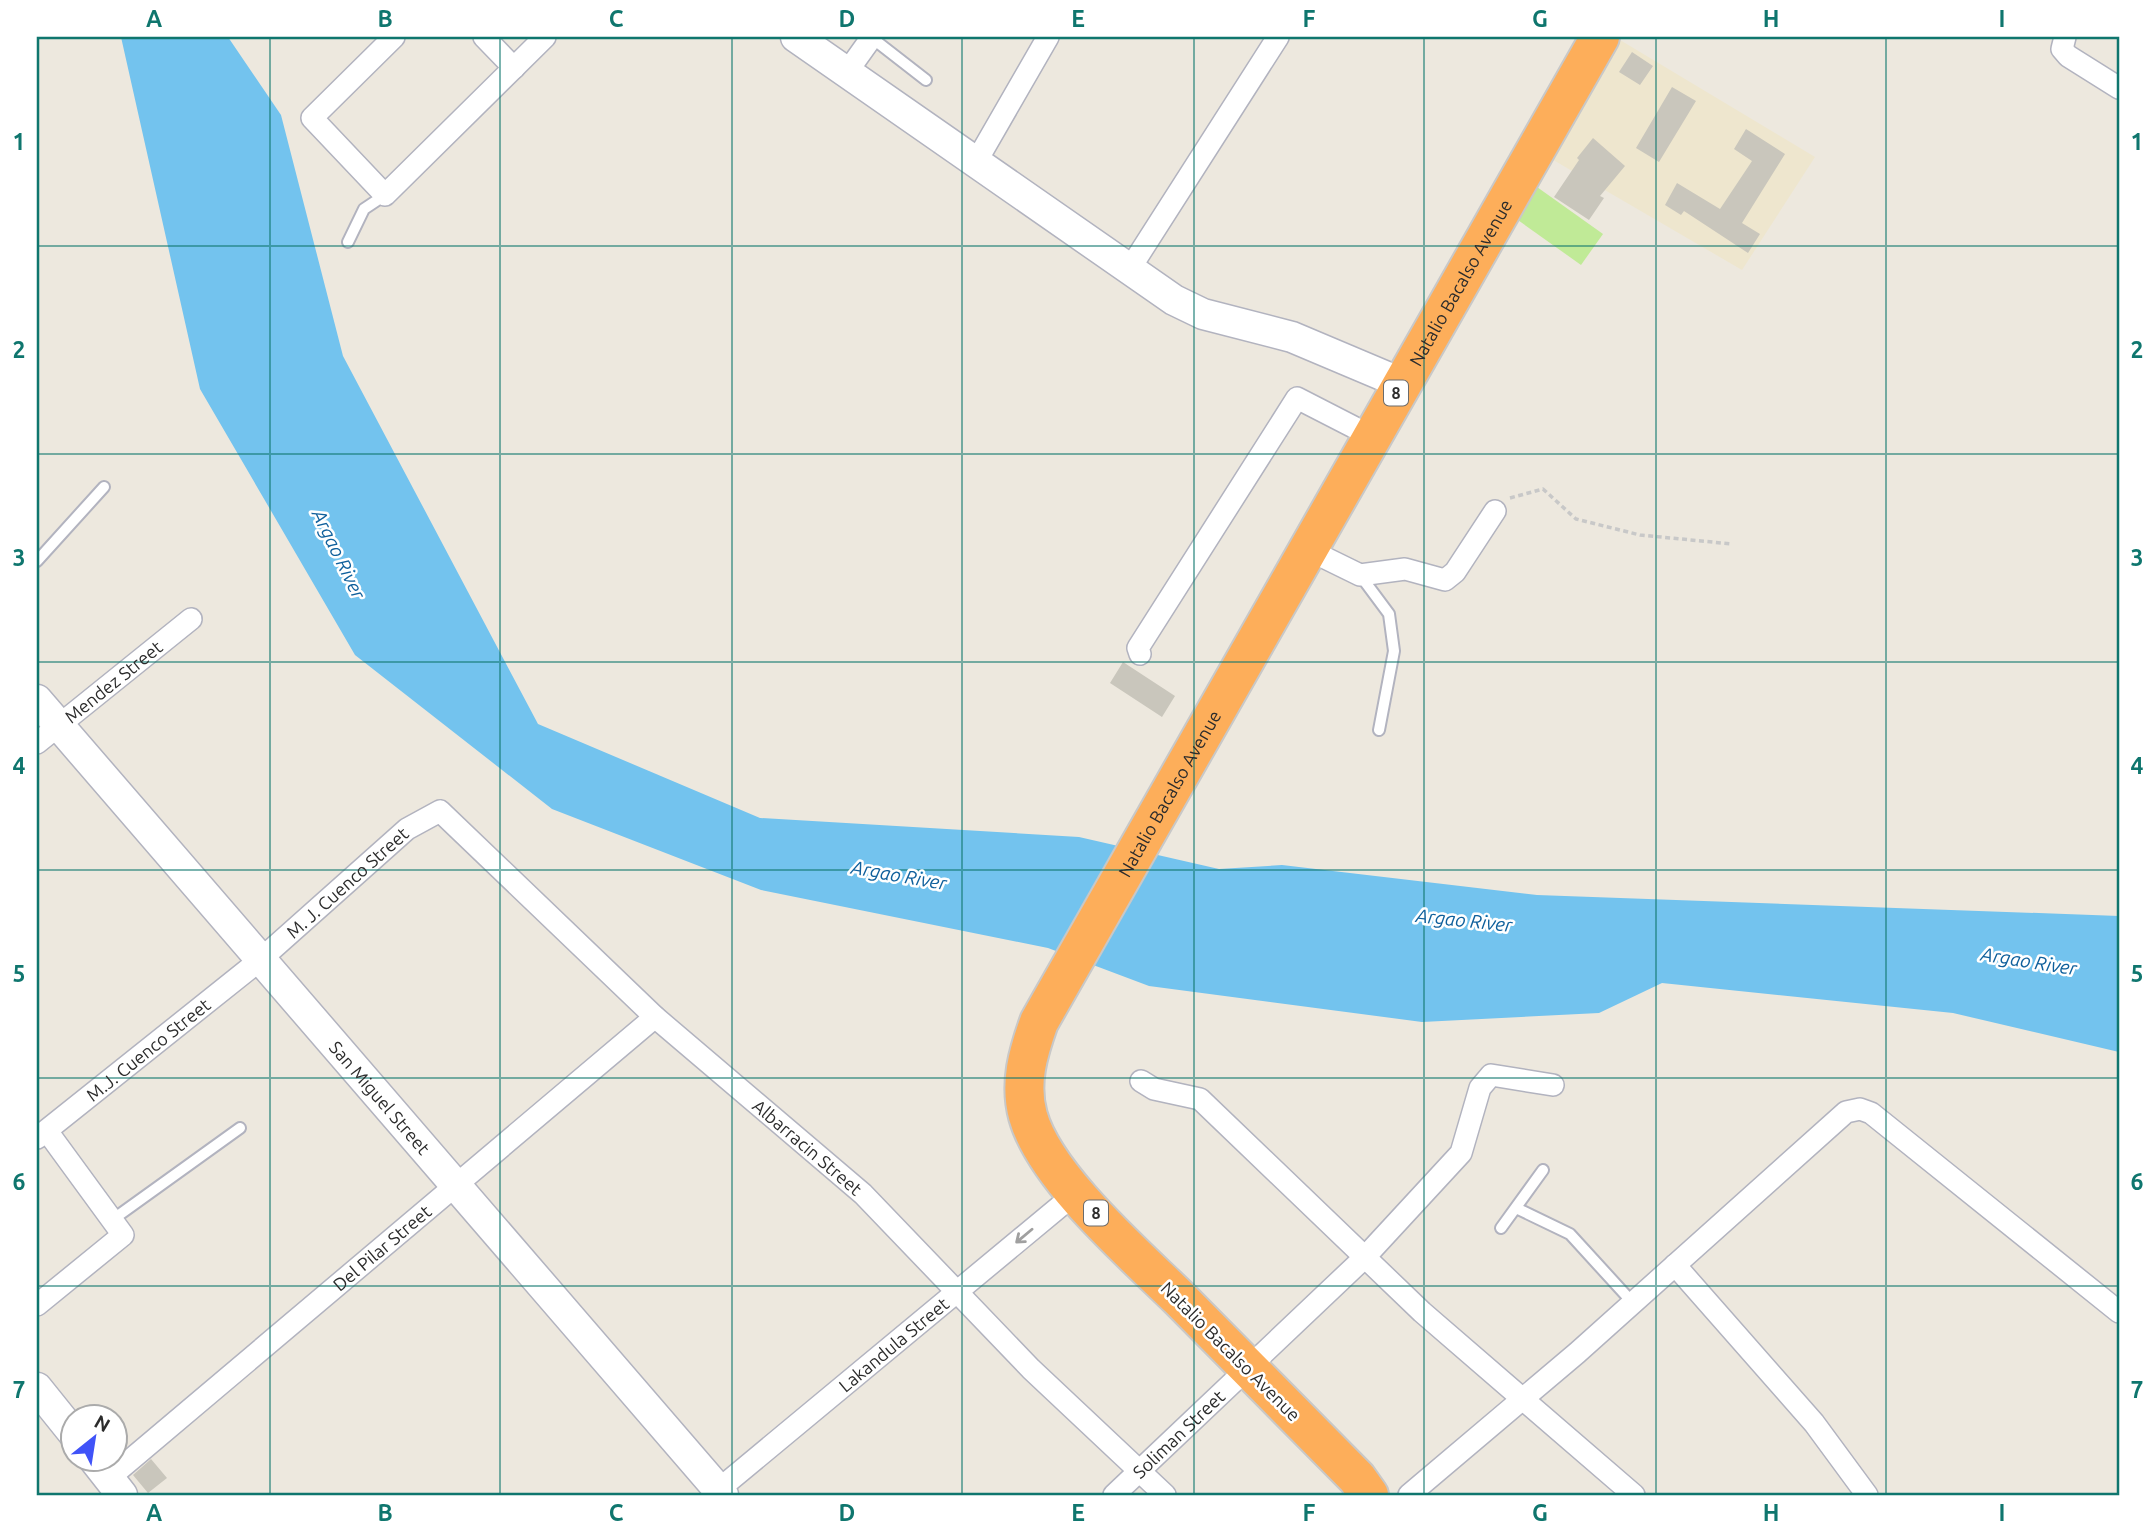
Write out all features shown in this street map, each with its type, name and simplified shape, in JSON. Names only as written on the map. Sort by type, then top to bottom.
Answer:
[{"type":"highway","name":"Natalio Bacalso Avenue","points":[[1369,1495],[1356,1478],[1076,1193],[1040,1145],[1028,1116],[1024,1087],[1027,1056],[1039,1022],[1600,37]]},
{"type":"main road","points":[[796,37],[1129,270],[1203,314],[1292,337],[1401,383]]},
{"type":"main road","name":"San Miguel Street","points":[[37,701],[48,734],[260,960],[718,1493]]},
{"type":"main road","points":[[37,1388],[60,1417]]},
{"type":"street","points":[[394,37],[312,118],[385,195],[545,37]]},
{"type":"street","points":[[484,37],[514,68]]},
{"type":"street","points":[[976,162],[1048,37]]},
{"type":"street","points":[[1129,270],[1278,37]]},
{"type":"street","points":[[2065,37],[2062,49],[2068,56],[2119,88]]},
{"type":"street","points":[[847,72],[867,41]]},
{"type":"street","points":[[1140,654],[1138,648],[1297,398],[1371,436]]},
{"type":"street","points":[[1309,550],[1360,575],[1405,569],[1445,580],[1455,572],[1495,511]]},
{"type":"street","name":"Mendez Street","points":[[48,734],[191,619]]},
{"type":"street","name":"M. J. Cuenco Street","points":[[260,960],[407,830],[440,811]]},
{"type":"street","name":"Albarracin Street","points":[[440,811],[655,1017],[863,1194],[1031,1369],[1166,1495]]},
{"type":"street","name":"M.J. Cuenco Street","points":[[42,1135],[260,960]]},
{"type":"street","name":"Del Pilar Street","points":[[108,1477],[655,1017]]},
{"type":"street","name":"Soliman Street","points":[[1114,1495],[1365,1257],[1461,1153],[1480,1088],[1491,1075],[1553,1085]]},
{"type":"street","points":[[1141,1081],[1154,1089],[1200,1099],[1521,1401],[1542,1414],[1634,1495]]},
{"type":"street","points":[[1409,1495],[1633,1303],[1846,1112],[1860,1109],[1871,1113],[2119,1312]]},
{"type":"street","points":[[37,1305],[123,1235],[42,1135]]},
{"type":"street","name":"Lakandula Street","points":[[718,1493],[1076,1193]]},
{"type":"street","points":[[1675,1265],[1814,1423],[1867,1495]]},
{"type":"lane","points":[[867,41],[926,80]]},
{"type":"lane","points":[[348,242],[364,209],[385,195]]},
{"type":"lane","points":[[37,561],[104,487]]},
{"type":"lane","points":[[1360,575],[1389,614],[1394,651],[1379,730]]},
{"type":"lane","points":[[112,1220],[240,1128]]},
{"type":"lane","points":[[1502,1228],[1543,1170]]},
{"type":"lane","points":[[1516,1208],[1570,1234],[1633,1303]]},
{"type":"path","points":[[1495,511],[1512,496],[1544,489],[1576,519],[1640,535],[1732,544]]},
{"type":"shaded area","points":[[1615,37],[1815,157],[1742,270],[1543,154]]},
{"type":"green space","points":[[1537,187],[1603,234],[1581,265],[1515,218]]},
{"type":"water","name":"Argao River","points":[[121,37],[228,37],[281,115],[343,356],[538,724],[760,818],[1079,837],[1219,869],[1282,865],[1537,895],[2119,916],[2119,1052],[1953,1013],[1662,983],[1599,1013],[1422,1022],[1149,986],[1048,948],[761,890],[552,809],[355,655],[200,389]]},
{"type":"building","points":[[1632,52],[1653,66],[1640,85],[1619,72]]},
{"type":"building","points":[[1672,87],[1696,101],[1659,162],[1636,148]]},
{"type":"building","points":[[1746,129],[1785,154],[1742,223],[1760,234],[1748,253],[1684,211],[1681,215],[1665,205],[1677,183],[1720,209],[1752,161],[1734,149]]},
{"type":"building","points":[[1593,138],[1625,166],[1600,196],[1604,198],[1589,220],[1554,197],[1579,160],[1577,158]]},
{"type":"building","points":[[1123,662],[1175,696],[1162,717],[1110,683]]},
{"type":"building","points":[[151,1459],[167,1478],[148,1493],[133,1475]]}]
